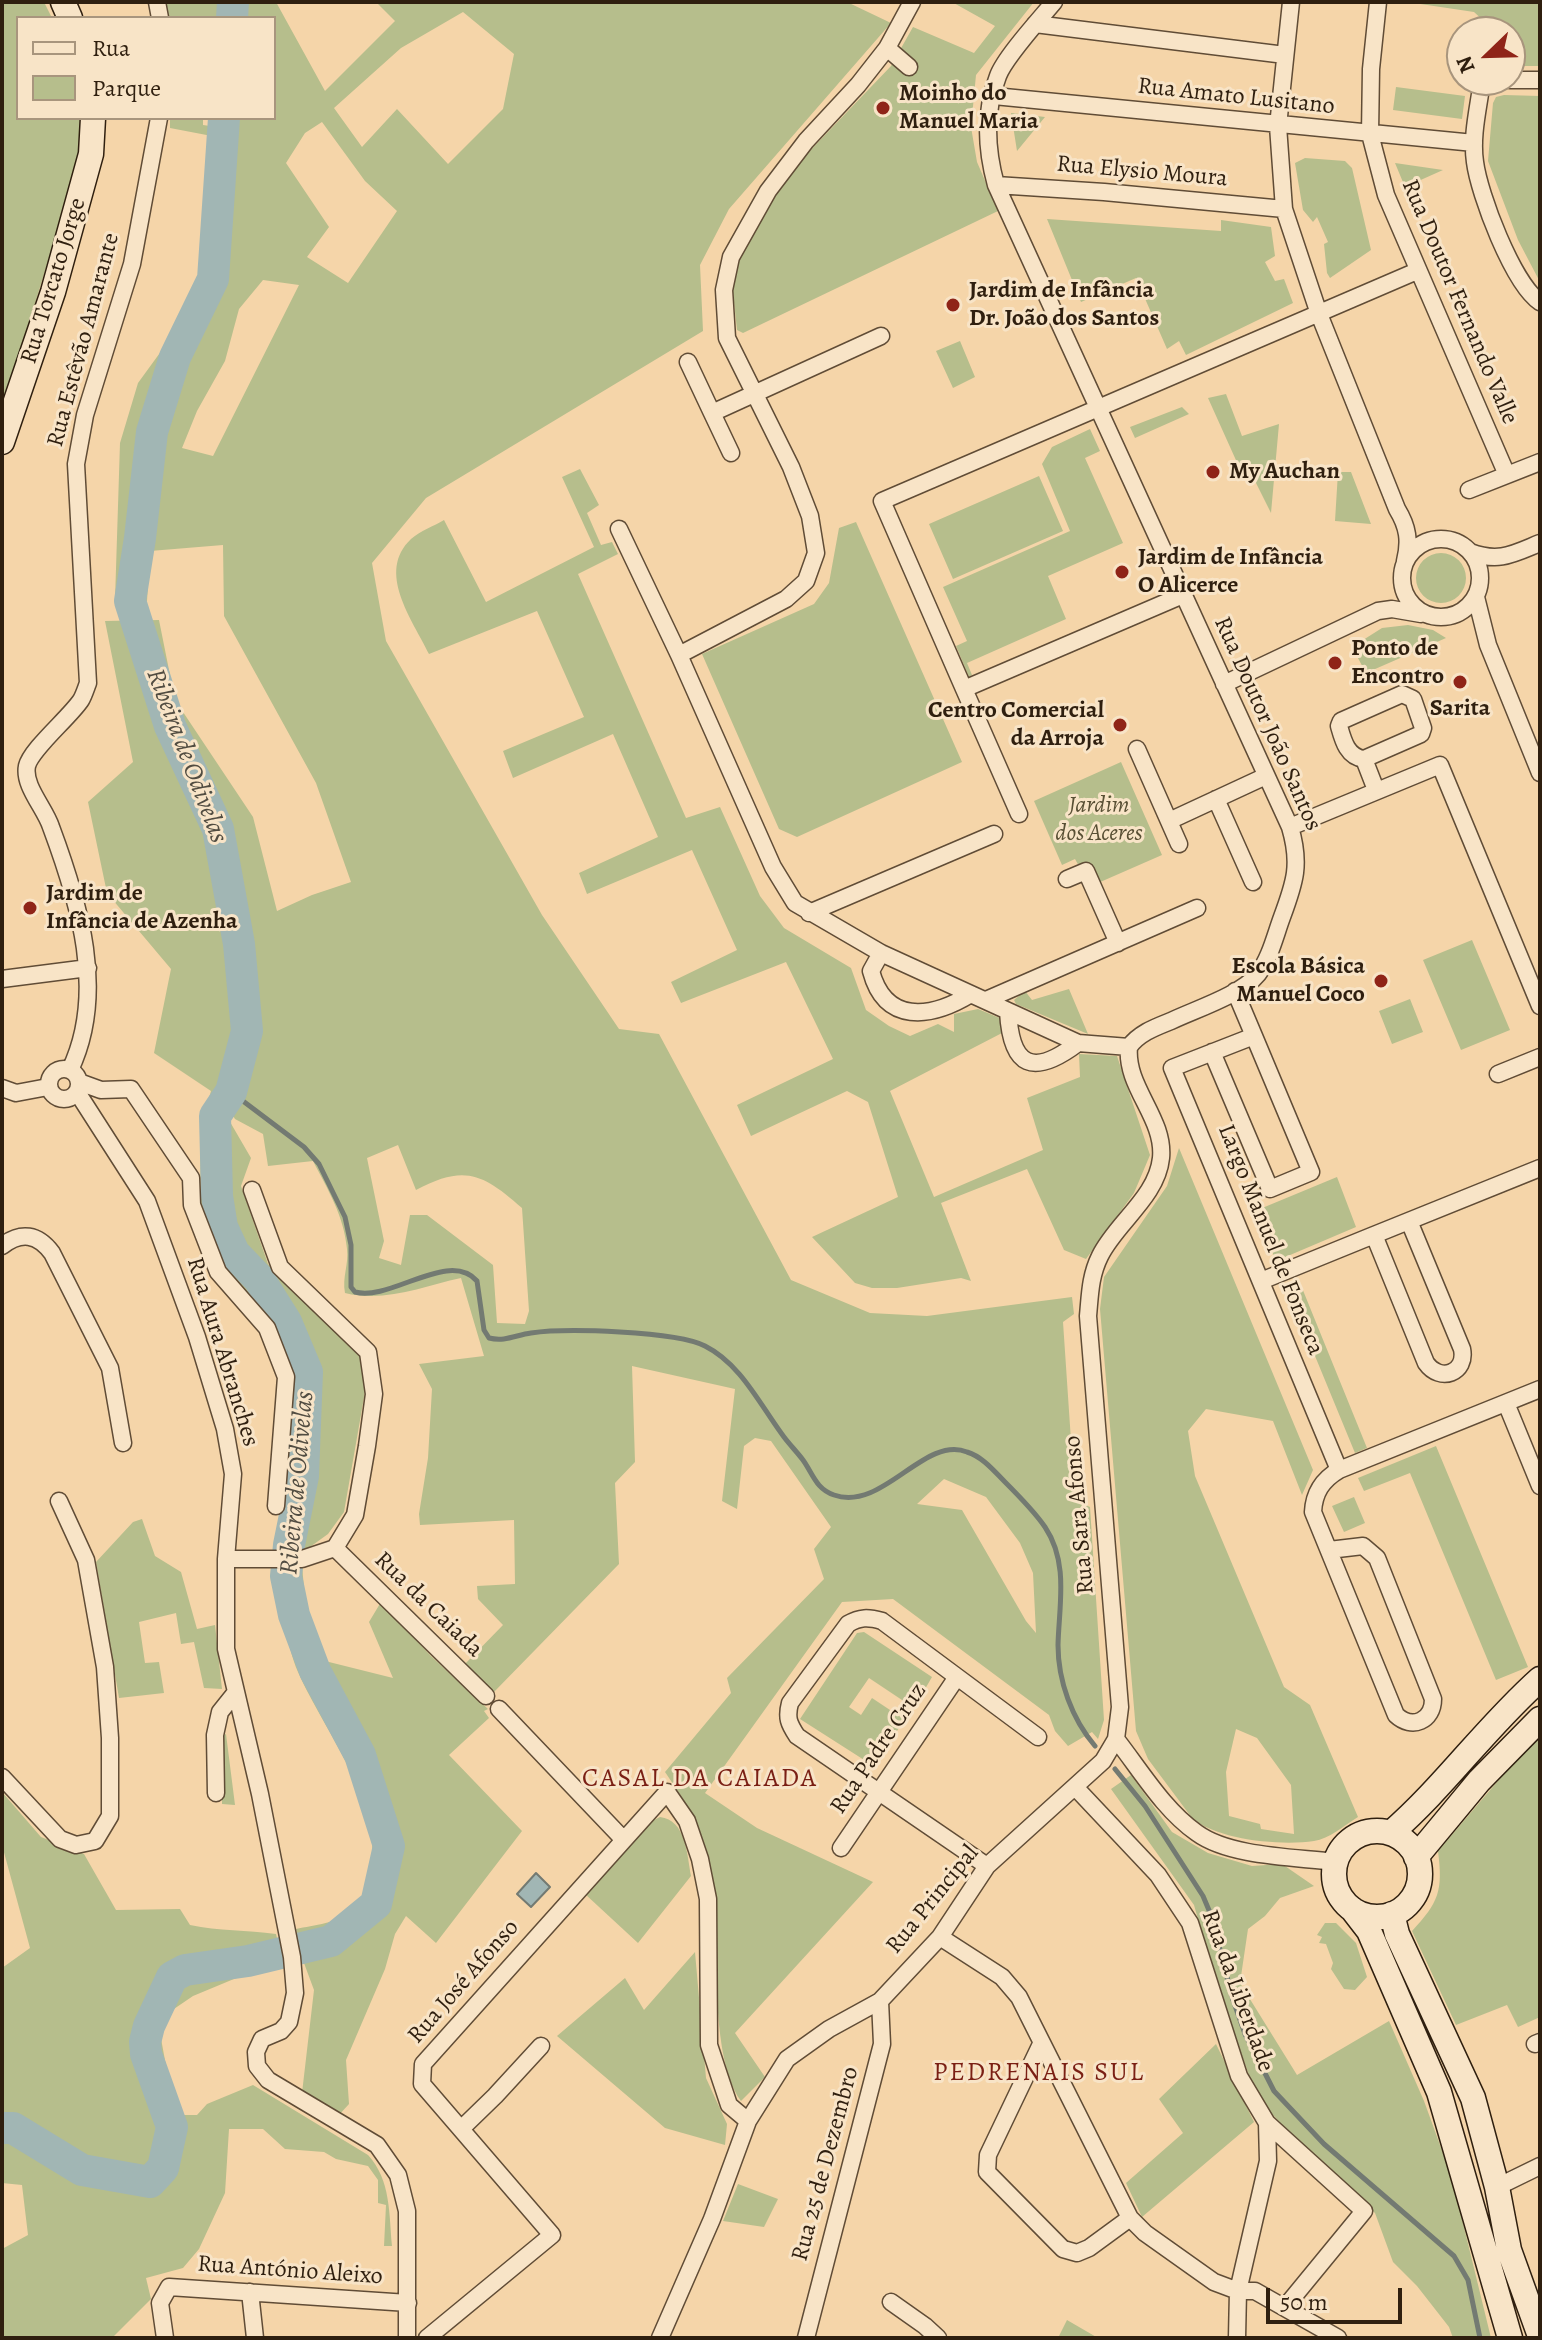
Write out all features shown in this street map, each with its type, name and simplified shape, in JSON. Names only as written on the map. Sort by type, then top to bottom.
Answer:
[{"type":"main road","name":"Rua Torcato Jorge","points":[[2,442],[58,277],[91,154],[93,120]]},
{"type":"main road","points":[[1391,1833],[1412,1815],[1503,1712],[1540,1679]]},
{"type":"main road","points":[[1416,1857],[1479,1781],[1540,1719]]},
{"type":"main road","points":[[1352,1909],[1365,1916],[1378,1917],[1392,1914],[1413,1897],[1419,1884],[1416,1857],[1401,1839],[1391,1833],[1368,1832],[1347,1842],[1335,1862],[1335,1885],[1340,1896],[1369,1931],[1427,2061],[1466,2179],[1510,2338]]},
{"type":"main road","points":[[1392,1914],[1397,1934],[1464,2076],[1497,2187],[1509,2250],[1540,2336]]},
{"type":"main road","points":[[1466,2179],[1497,2187]]},
{"type":"street","points":[[679,655],[786,599],[806,581],[816,553],[810,516],[791,467],[727,338],[724,290],[731,257],[768,191],[806,141],[858,85],[887,48],[912,2]]},
{"type":"street","name":"Rua Doutor João Santos","points":[[1054,2],[998,74],[989,117],[987,152],[996,185],[1290,827],[1297,849],[1294,886],[1266,960],[1256,976],[1235,991],[1146,1032],[1129,1047]]},
{"type":"street","points":[[1291,2],[1278,126],[1284,209],[1319,314],[1397,509],[1405,521],[1418,531],[1459,543],[1477,563],[1478,592],[1488,645],[1540,773]]},
{"type":"street","name":"Rua Doutor Fernando Valle","points":[[1378,2],[1370,134],[1386,195],[1507,475]]},
{"type":"street","points":[[1035,24],[1285,55]]},
{"type":"street","points":[[887,48],[909,67]]},
{"type":"street","name":"Rua Amato Lusitano","points":[[994,96],[1474,143]]},
{"type":"street","points":[[1480,96],[1474,143],[1479,183],[1515,273],[1532,297],[1540,302]]},
{"type":"street","name":"Rua Estêvão Amarante","points":[[75,1081],[88,968],[82,930],[51,825],[27,777],[28,762],[81,700],[88,683],[76,464],[85,415],[132,264],[159,120]]},
{"type":"street","name":"Rua Elysio Moura","points":[[996,185],[1134,194],[1284,209]]},
{"type":"street","points":[[1019,814],[882,501],[1417,271]]},
{"type":"street","points":[[712,413],[881,336]]},
{"type":"street","points":[[688,362],[731,453]]},
{"type":"street","points":[[1469,490],[1540,462]]},
{"type":"street","points":[[1405,521],[1408,533],[1403,567],[1405,596],[1423,614]]},
{"type":"street","points":[[619,529],[779,879],[795,903],[881,953],[1078,1043],[1129,1047]]},
{"type":"street","points":[[1378,611],[1390,599],[1403,567],[1421,544],[1433,539],[1447,539]]},
{"type":"street","points":[[1470,552],[1492,559],[1507,557],[1540,543]]},
{"type":"street","points":[[1447,618],[1459,614],[1489,573],[1507,557]]},
{"type":"street","points":[[964,689],[1183,595]]},
{"type":"street","points":[[1224,684],[1378,611],[1392,609],[1447,618],[1476,632],[1488,645]]},
{"type":"street","points":[[1402,694],[1413,699],[1423,728],[1421,734],[1364,759],[1350,754],[1339,726],[1341,721],[1402,694]]},
{"type":"street","points":[[1137,749],[1179,844]]},
{"type":"street","points":[[1364,759],[1376,790]]},
{"type":"street","points":[[1290,827],[1440,765],[1540,1006]]},
{"type":"street","points":[[1169,821],[1266,776]]},
{"type":"street","points":[[1216,799],[1253,882]]},
{"type":"street","points":[[809,913],[994,834]]},
{"type":"street","points":[[1067,879],[1086,871],[1118,943]]},
{"type":"street","points":[[881,953],[871,971],[876,988],[889,1005],[923,1013],[978,997],[1118,943],[1197,908]]},
{"type":"street","points":[[2,979],[88,968]]},
{"type":"street","name":"Largo Manuel de Fonseca","points":[[1212,1052],[1270,1189],[1311,1172],[1235,991]]},
{"type":"street","points":[[1008,1011],[1009,1037],[1015,1051],[1024,1060],[1036,1064],[1063,1055],[1078,1043]]},
{"type":"street","name":"Largo Manuel de Fonseca","points":[[1254,1036],[1172,1068],[1339,1470]]},
{"type":"street","name":"Rua Sara Afonso","points":[[1116,1739],[1120,1707],[1088,1316],[1091,1277],[1101,1253],[1149,1189],[1158,1171],[1161,1155],[1157,1130],[1131,1076],[1129,1047]]},
{"type":"street","points":[[1498,1074],[1540,1057]]},
{"type":"street","points":[[75,1081],[69,1098],[58,1098],[48,1087],[49,1077],[56,1070],[101,1090],[131,1089],[191,1178],[192,1205],[218,1272],[267,1328],[286,1377],[276,1506]]},
{"type":"street","name":"Rua Aura Abranches","points":[[75,1081],[147,1201],[197,1337],[225,1429],[233,1474],[226,1559],[226,1649],[260,1794],[292,1957],[295,1993],[289,2022],[281,2031],[262,2039],[256,2052],[257,2066],[268,2080],[377,2145],[398,2175],[407,2211],[408,2303]]},
{"type":"street","points":[[2,1088],[16,1093],[48,1087]]},
{"type":"street","points":[[1261,1281],[1540,1168]]},
{"type":"street","points":[[226,1559],[302,1559],[335,1548],[355,1515],[374,1394],[368,1352],[280,1267],[252,1190]]},
{"type":"street","points":[[1374,1235],[1426,1363],[1435,1373],[1454,1373],[1461,1366],[1464,1357],[1462,1349],[1409,1221]]},
{"type":"street","points":[[2,1246],[14,1238],[33,1237],[52,1253],[110,1368],[123,1443]]},
{"type":"street","points":[[1329,1550],[1363,1546],[1377,1558],[1433,1699],[1433,1707],[1426,1719],[1413,1723],[1400,1720],[1396,1715],[1313,1512],[1314,1503],[1321,1486],[1339,1470],[1540,1389]]},
{"type":"street","points":[[1506,1403],[1540,1486]]},
{"type":"street","points":[[2,1777],[60,1839],[76,1845],[95,1841],[110,1816],[110,1738],[105,1667],[86,1560],[59,1501]]},
{"type":"street","name":"Rua da Caiada","points":[[335,1548],[486,1696]]},
{"type":"street","points":[[987,1866],[797,1736],[789,1725],[787,1714],[790,1703],[848,1624],[857,1619],[870,1618],[882,1621],[1038,1737]]},
{"type":"street","name":"Rua Padre Cruz","points":[[841,1848],[957,1677]]},
{"type":"street","points":[[216,1793],[215,1735],[220,1712],[236,1692]]},
{"type":"street","points":[[499,1709],[623,1839]]},
{"type":"street","points":[[1116,1739],[1172,1812],[1198,1835],[1228,1848],[1335,1862]]},
{"type":"street","name":"Rua Principal","points":[[660,2338],[712,2219],[748,2121],[787,2059],[829,2029],[880,2001],[940,1937],[987,1866],[1103,1761],[1116,1739]]},
{"type":"street","name":"Rua da Liberdade","points":[[1075,1787],[1158,1875],[1190,1923],[1239,2076],[1267,2123],[1268,2161],[1238,2291],[1237,2338]]},
{"type":"street","name":"Rua José Afonso","points":[[427,2338],[552,2235],[422,2084],[423,2064],[667,1792],[687,1821],[700,1859],[708,1899],[709,2045],[729,2105],[748,2121]]},
{"type":"street","points":[[940,1937],[1002,1977],[1019,1997],[1130,2218],[1145,2233],[1214,2282],[1238,2291],[1255,2291],[1338,2338]]},
{"type":"street","name":"Rua 25 de Dezembro","points":[[806,2338],[882,2044],[880,2001]]},
{"type":"street","points":[[1041,2044],[988,2155],[987,2172],[1063,2249],[1077,2253],[1089,2248],[1130,2218]]},
{"type":"street","points":[[461,2129],[541,2046]]},
{"type":"street","points":[[1267,2123],[1364,2211],[1286,2306]]},
{"type":"street","points":[[1497,2187],[1540,2166]]},
{"type":"street","name":"Rua António Aleixo","points":[[165,2338],[160,2303],[169,2287],[408,2303]]},
{"type":"street","points":[[250,2292],[255,2338]]},
{"type":"street","points":[[891,2302],[938,2338]]},
{"type":"street","points":[[407,2338],[408,2303]]},
{"type":"green space","points":[[2,2],[44,2],[51,16],[16,16],[16,120],[85,120],[87,134],[2,411]]},
{"type":"green space","points":[[165,2],[276,2],[325,91],[395,21],[376,2],[847,2],[891,23],[729,209],[700,265],[703,331],[426,498],[372,563],[386,641],[542,915],[619,1029],[659,1034],[791,1280],[870,1313],[927,1316],[1072,1297],[1074,1314],[1063,1322],[1075,1500],[1090,1507],[1104,1720],[1098,1739],[1092,1732],[1068,1746],[1055,1731],[1049,1715],[893,1599],[842,1602],[705,1793],[757,1828],[873,1882],[735,2033],[765,2077],[741,2101],[730,2078],[723,2051],[708,1859],[696,1824],[665,1772],[731,1693],[727,1678],[824,1579],[814,1549],[831,1527],[771,1441],[755,1438],[744,1446],[737,1509],[722,1501],[735,1389],[632,1366],[635,1462],[615,1483],[619,1564],[493,1693],[464,1665],[503,1625],[478,1599],[477,1586],[515,1584],[514,1520],[420,1525],[419,1514],[428,1458],[432,1389],[419,1364],[484,1356],[461,1278],[390,1295],[345,1293],[347,1255],[343,1225],[313,1161],[268,1166],[263,1134],[235,1119],[229,1109],[226,1115],[251,1158],[241,1186],[268,1264],[359,1354],[364,1367],[366,1386],[344,1512],[328,1534],[303,1552],[279,1552],[294,1382],[270,1323],[221,1265],[201,1213],[200,1131],[211,1091],[154,1053],[171,969],[107,893],[88,802],[133,762],[105,621],[159,620],[175,700],[253,817],[277,911],[351,882],[316,783],[224,616],[223,545],[150,551],[147,601],[115,600],[120,443],[138,383],[170,339],[187,306],[206,253],[217,137],[170,128],[170,120],[203,120],[203,125],[217,127],[218,120],[276,120],[276,16],[167,16]],"holes":[[[463,12],[514,54],[503,109],[448,164],[397,109],[362,147],[334,108],[401,48]],[[322,122],[365,181],[397,211],[348,283],[307,257],[329,227],[286,163],[305,133]],[[263,280],[299,285],[213,456],[182,448],[197,411],[225,361],[239,309]],[[398,1145],[416,1190],[448,1177],[473,1176],[496,1187],[522,1208],[529,1311],[525,1324],[497,1323],[493,1265],[427,1215],[410,1215],[401,1265],[379,1258],[384,1241],[367,1158]],[[944,1479],[986,1497],[1020,1543],[1033,1573],[1036,1633],[962,1510],[917,1504]]]},
{"type":"green space","points":[[952,2],[1034,2],[976,75],[971,127],[977,162],[998,211],[743,333],[737,330],[731,274],[764,205],[802,159],[891,66],[913,27],[974,53],[995,26]]},
{"type":"green space","points":[[1407,2],[1540,2],[1540,66],[1526,66],[1526,16],[1478,16],[1474,12]]},
{"type":"green space","points":[[1396,87],[1446,94],[1446,96],[1465,96],[1462,119],[1393,110]]},
{"type":"green space","points":[[1540,96],[1540,282],[1518,240],[1488,161],[1496,97]]},
{"type":"green space","points":[[1011,113],[1045,117],[1017,151]]},
{"type":"green space","points":[[1305,158],[1345,161],[1352,168],[1371,250],[1330,278],[1324,244],[1328,242],[1317,217],[1313,222],[1303,210],[1295,163]]},
{"type":"green space","points":[[1395,163],[1443,170],[1405,187]]},
{"type":"green space","points":[[1047,219],[1221,231],[1221,220],[1271,227],[1275,256],[1265,262],[1275,281],[1284,279],[1293,303],[1186,355],[1179,341],[1167,349],[1136,278],[1081,302]]},
{"type":"green space","points":[[960,341],[975,377],[953,388],[936,351]]},
{"type":"green space","points":[[1226,394],[1242,436],[1279,424],[1271,513],[1252,475],[1244,478],[1208,398]]},
{"type":"green space","points":[[1182,407],[1189,414],[1135,438],[1130,427]]},
{"type":"green space","points":[[1090,429],[1100,451],[1085,458],[1123,543],[1048,576],[1066,619],[967,663],[972,675],[969,677],[956,646],[967,641],[943,587],[1070,531],[1042,464],[1052,447]]},
{"type":"green space","points":[[580,469],[599,505],[587,513],[601,545],[612,542],[618,554],[578,574],[686,818],[720,807],[760,896],[784,928],[851,968],[866,1010],[889,1026],[910,1036],[938,1024],[954,1032],[954,1014],[978,1009],[1002,1019],[1002,1033],[890,1091],[934,1197],[1043,1150],[1027,1098],[1080,1077],[1079,1054],[1117,1056],[1150,1155],[1134,1193],[1086,1259],[1064,1250],[1027,1169],[941,1203],[971,1281],[961,1278],[897,1288],[872,1288],[855,1283],[812,1237],[898,1197],[868,1102],[847,1091],[751,1136],[737,1105],[833,1059],[786,962],[681,1003],[671,982],[737,950],[692,850],[587,894],[579,873],[658,837],[613,734],[513,778],[503,751],[584,717],[537,611],[429,654],[400,596],[397,581],[401,552],[411,539],[444,520],[486,602],[594,547],[562,477]]},
{"type":"green space","points":[[1338,472],[1351,472],[1371,524],[1335,521]]},
{"type":"green space","points":[[1039,476],[1063,531],[953,579],[929,524]]},
{"type":"green space","points":[[856,522],[962,762],[797,837],[779,829],[702,654],[814,604],[829,583],[839,528]]},
{"type":"green space","points":[[1441,553],[1458,561],[1466,578],[1458,595],[1441,603],[1424,595],[1416,578],[1424,561]]},
{"type":"green space","points":[[1408,625],[1433,630],[1446,638],[1366,673],[1352,647],[1382,628]]},
{"type":"green space","name":"Jardim dos Aceres","points":[[1121,762],[1162,855],[1098,883],[1090,864],[1080,868],[1075,859],[1062,865],[1034,801]]},
{"type":"green space","points":[[1472,940],[1510,1030],[1461,1050],[1423,960]]},
{"type":"green space","points":[[1069,989],[1088,1034],[1016,1004],[1014,1000],[1025,991],[1032,1000]]},
{"type":"green space","points":[[1410,999],[1423,1032],[1392,1044],[1379,1011]]},
{"type":"green space","points":[[1179,1148],[1313,1470],[1302,1495],[1273,1421],[1206,1409],[1188,1431],[1195,1476],[1284,1687],[1310,1705],[1358,1817],[1320,1840],[1285,1843],[1250,1840],[1203,1826],[1192,1818],[1148,1759],[1136,1731],[1100,1309],[1104,1277],[1167,1186]],"holes":[[[1236,1729],[1257,1738],[1291,1785],[1294,1834],[1261,1829],[1260,1824],[1229,1816],[1226,1772]]]},
{"type":"green space","points":[[1337,1177],[1356,1227],[1276,1261],[1255,1211]]},
{"type":"green space","points":[[1300,1283],[1367,1448],[1355,1453],[1287,1288]]},
{"type":"green space","points":[[1436,1446],[1528,1667],[1496,1680],[1410,1473],[1364,1491],[1358,1478]]},
{"type":"green space","points":[[1354,1497],[1365,1523],[1344,1532],[1332,1506]]},
{"type":"green space","points":[[142,1519],[155,1556],[181,1572],[197,1629],[215,1625],[222,1689],[204,1688],[194,1642],[181,1644],[176,1613],[139,1622],[145,1663],[159,1662],[164,1693],[119,1698],[96,1562],[133,1522]]},
{"type":"green space","points":[[277,1565],[302,1565],[305,1600],[325,1661],[393,1678],[369,1622],[381,1602],[431,1656],[488,1709],[484,1711],[489,1718],[449,1755],[522,1831],[436,1943],[406,1916],[395,1934],[385,1969],[346,2060],[349,2104],[338,2116],[302,2093],[314,1990],[301,1955],[296,1929],[333,1921],[355,1908],[364,1891],[372,1858],[371,1831],[352,1775],[294,1661],[284,1619]]},
{"type":"green space","points":[[864,1632],[932,1677],[914,1708],[869,1678],[849,1707],[861,1715],[872,1698],[905,1720],[872,1765],[800,1719],[857,1633]]},
{"type":"green space","points":[[226,1734],[235,1805],[222,1804],[222,1736]]},
{"type":"green space","points":[[1540,1737],[1540,2017],[1518,2027],[1507,2005],[1456,2025],[1412,1931],[1437,1895],[1440,1876],[1438,1851],[1520,1755]]},
{"type":"green space","points":[[1131,1775],[1172,1832],[1208,1853],[1252,1866],[1282,1864],[1314,1886],[1280,1898],[1265,1916],[1248,1929],[1240,1983],[1297,2075],[1389,2021],[1424,2101],[1452,2178],[1491,2338],[1453,2338],[1449,2327],[1417,2286],[1393,2262],[1375,2213],[1300,2144],[1257,2098],[1215,1979],[1194,1905],[1111,1789]]},
{"type":"green space","points":[[2,1792],[41,1837],[84,1854],[116,1910],[180,1909],[190,1925],[276,1934],[282,1959],[193,1996],[168,2013],[160,2033],[175,2115],[197,2115],[207,2104],[253,2085],[368,2155],[385,2186],[392,2246],[384,2246],[386,2205],[378,2203],[378,2180],[368,2166],[336,2159],[324,2152],[285,2149],[263,2129],[229,2129],[225,2193],[199,2249],[183,2268],[146,2278],[151,2299],[112,2338],[2,2338],[2,2249],[28,2235],[22,2185],[2,2183],[2,1968],[30,1948],[2,1845]]},
{"type":"green space","points":[[660,1817],[669,1819],[680,1831],[691,1876],[638,1943],[585,1894],[652,1821]]},
{"type":"green space","points":[[1325,1923],[1336,1923],[1356,1943],[1367,1977],[1355,1990],[1344,1989],[1331,1969],[1333,1963],[1326,1944],[1319,1943],[1322,1937],[1317,1935]]},
{"type":"green space","points":[[695,1952],[706,2078],[727,2124],[725,2145],[665,2128],[557,2036],[625,1978],[644,2010]]},
{"type":"green space","points":[[1216,2044],[1254,2122],[1142,2217],[1126,2183],[1183,2133],[1159,2099]]},
{"type":"green space","points":[[738,2184],[778,2199],[764,2227],[723,2221]]},
{"type":"green space","points":[[1067,2320],[1098,2338],[1058,2338]]},
{"type":"shaded area","points":[[536,1873],[550,1887],[531,1907],[517,1894]]},
{"type":"waterway","name":"Ribeira de Odivelas","points":[[232,16],[233,2]]},
{"type":"waterway","name":"Ribeira de Odivelas","points":[[2,2128],[13,2128],[82,2170],[150,2182],[163,2168],[172,2127],[146,2054],[145,2042],[149,2026],[172,1977],[185,1970],[248,1961],[331,1941],[376,1904],[389,1846],[360,1755],[315,1671],[294,1615],[286,1576],[303,1476],[307,1372],[286,1322],[259,1279],[234,1253],[222,1227],[217,1196],[215,1116],[231,1092],[247,1031],[239,944],[218,829],[170,726],[130,601],[152,432],[175,357],[213,279],[224,120]]},
{"type":"waterway","points":[[231,1092],[304,1147],[319,1164],[345,1217],[351,1245],[351,1287],[355,1292],[385,1290],[435,1273],[465,1273],[477,1281],[484,1330],[489,1338],[593,1331],[670,1337],[705,1346],[739,1374],[819,1485],[834,1495],[852,1497],[869,1493],[935,1454],[951,1450],[973,1454],[983,1461],[1031,1509],[1052,1541],[1061,1584],[1058,1645],[1061,1672],[1073,1712],[1095,1746]]},
{"type":"waterway","points":[[1115,1769],[1145,1806],[1203,1896],[1245,2034],[1274,2091],[1324,2144],[1454,2256],[1468,2280],[1480,2338]]},
{"type":"place","name":"Moinho do Manuel Maria","points":[[883,108]]},
{"type":"place","name":"Jardim de Infância Dr. João dos Santos","points":[[953,305]]},
{"type":"place","name":"My Auchan","points":[[1213,472]]},
{"type":"place","name":"Jardim de Infância O Alicerce","points":[[1122,572]]},
{"type":"place","name":"Ponto de Encontro","points":[[1335,663]]},
{"type":"place","name":"Sarita","points":[[1460,682]]},
{"type":"place","name":"Centro Comercial da Arroja","points":[[1120,725]]},
{"type":"place","name":"Jardim de Infância de Azenha","points":[[30,908]]},
{"type":"place","name":"Escola Básica Manuel Coco","points":[[1381,981]]},
{"type":"district","name":"CASAL DA CAIADA","points":[[700,1780]]},
{"type":"district","name":"PEDRENAIS SUL","points":[[1039,2074]]}]
